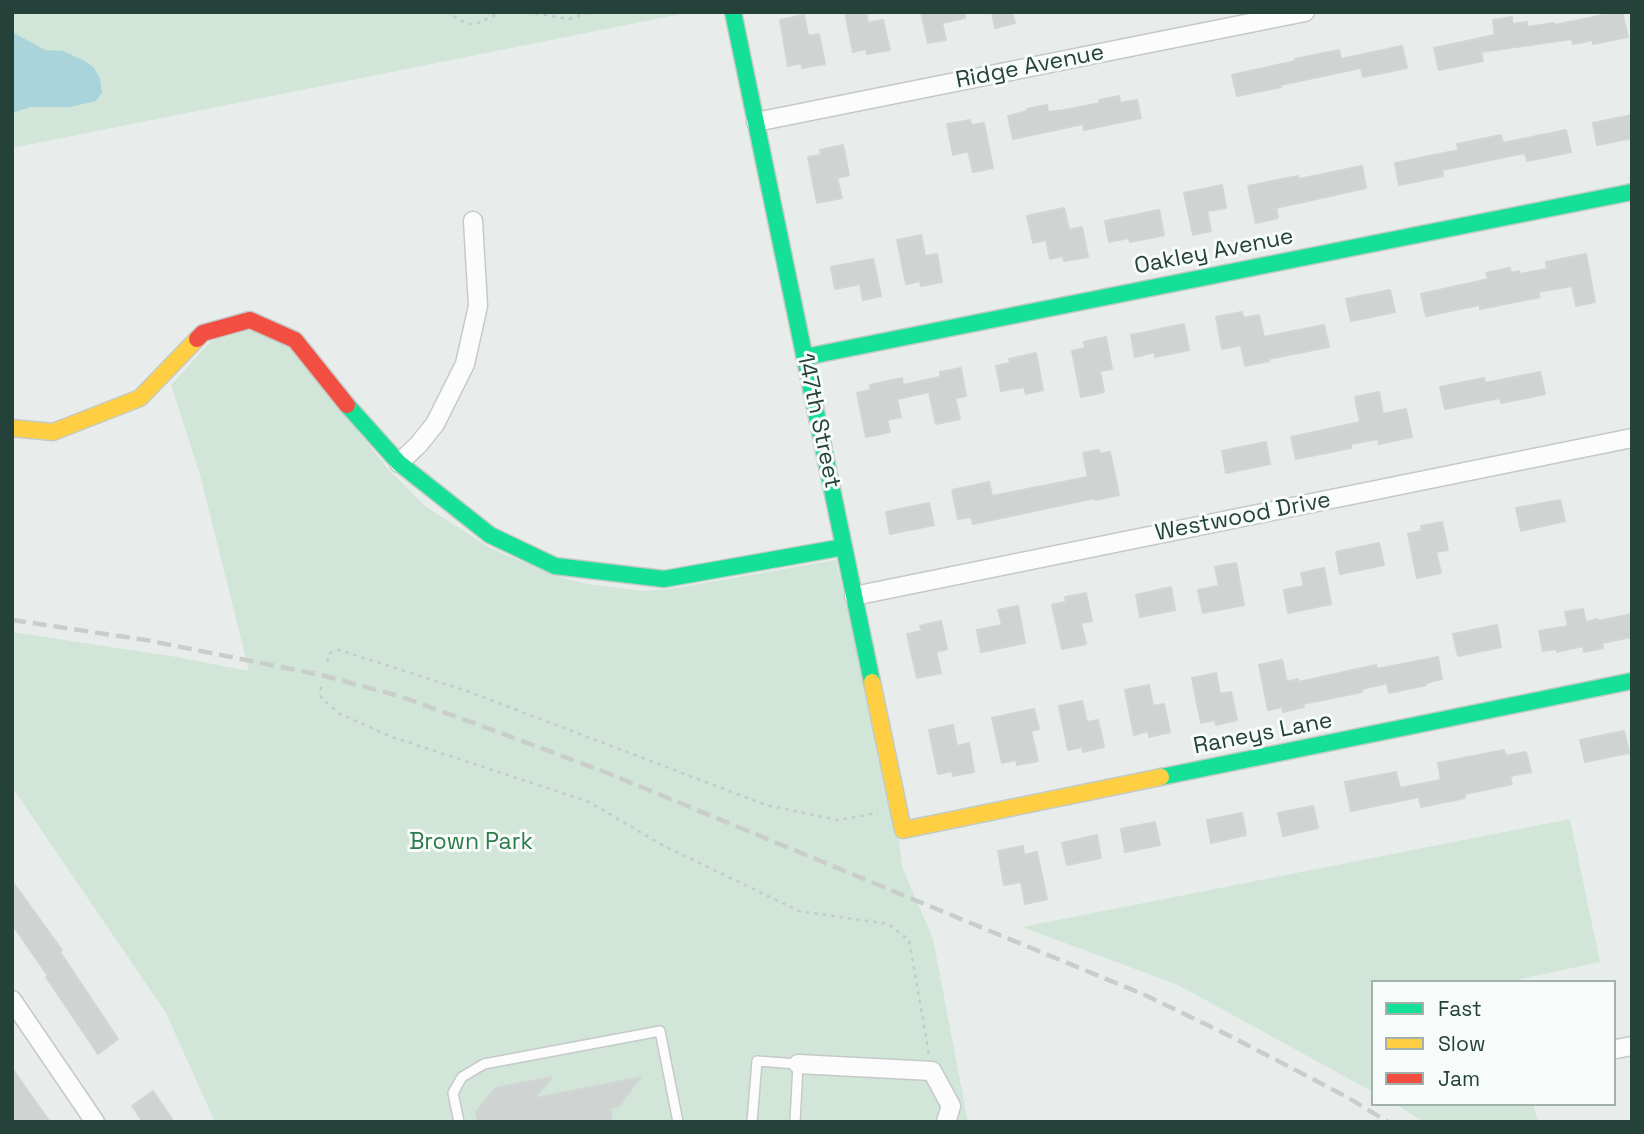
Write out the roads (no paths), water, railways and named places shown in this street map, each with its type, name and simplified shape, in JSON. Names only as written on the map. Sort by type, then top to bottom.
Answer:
[{"type":"street","name":"147th Street","points":[[733,12],[903,830]]},
{"type":"street","name":"Ridge Avenue","points":[[756,122],[1305,12]]},
{"type":"street","name":"Oakley Avenue","points":[[804,357],[1632,192]]},
{"type":"street","points":[[399,463],[435,424],[465,364],[478,306],[474,221]]},
{"type":"street","points":[[12,428],[53,432],[140,398],[203,333],[250,320],[295,340],[340,397],[399,463],[490,535],[555,566],[664,579],[844,547]]},
{"type":"street","name":"Westwood Drive","points":[[854,596],[1632,438]]},
{"type":"street","name":"Raneys Lane","points":[[903,830],[1632,681]]},
{"type":"street","points":[[12,1000],[95,1122]]},
{"type":"street","points":[[798,1064],[932,1071],[951,1106],[946,1122]]},
{"type":"lane","points":[[459,1122],[453,1093],[461,1077],[484,1064],[660,1031],[678,1122]]},
{"type":"lane","points":[[752,1122],[757,1061],[798,1064],[794,1122]]},
{"type":"water","points":[[12,32],[45,50],[63,51],[85,61],[94,68],[100,79],[102,93],[96,101],[70,107],[31,107],[12,113]]},
{"type":"railway","points":[[12,620],[146,640],[321,675],[399,696],[490,729],[605,772],[1145,995],[1347,1097],[1388,1122]]},
{"type":"park label","name":"Brown Park","points":[[471,843]]}]
